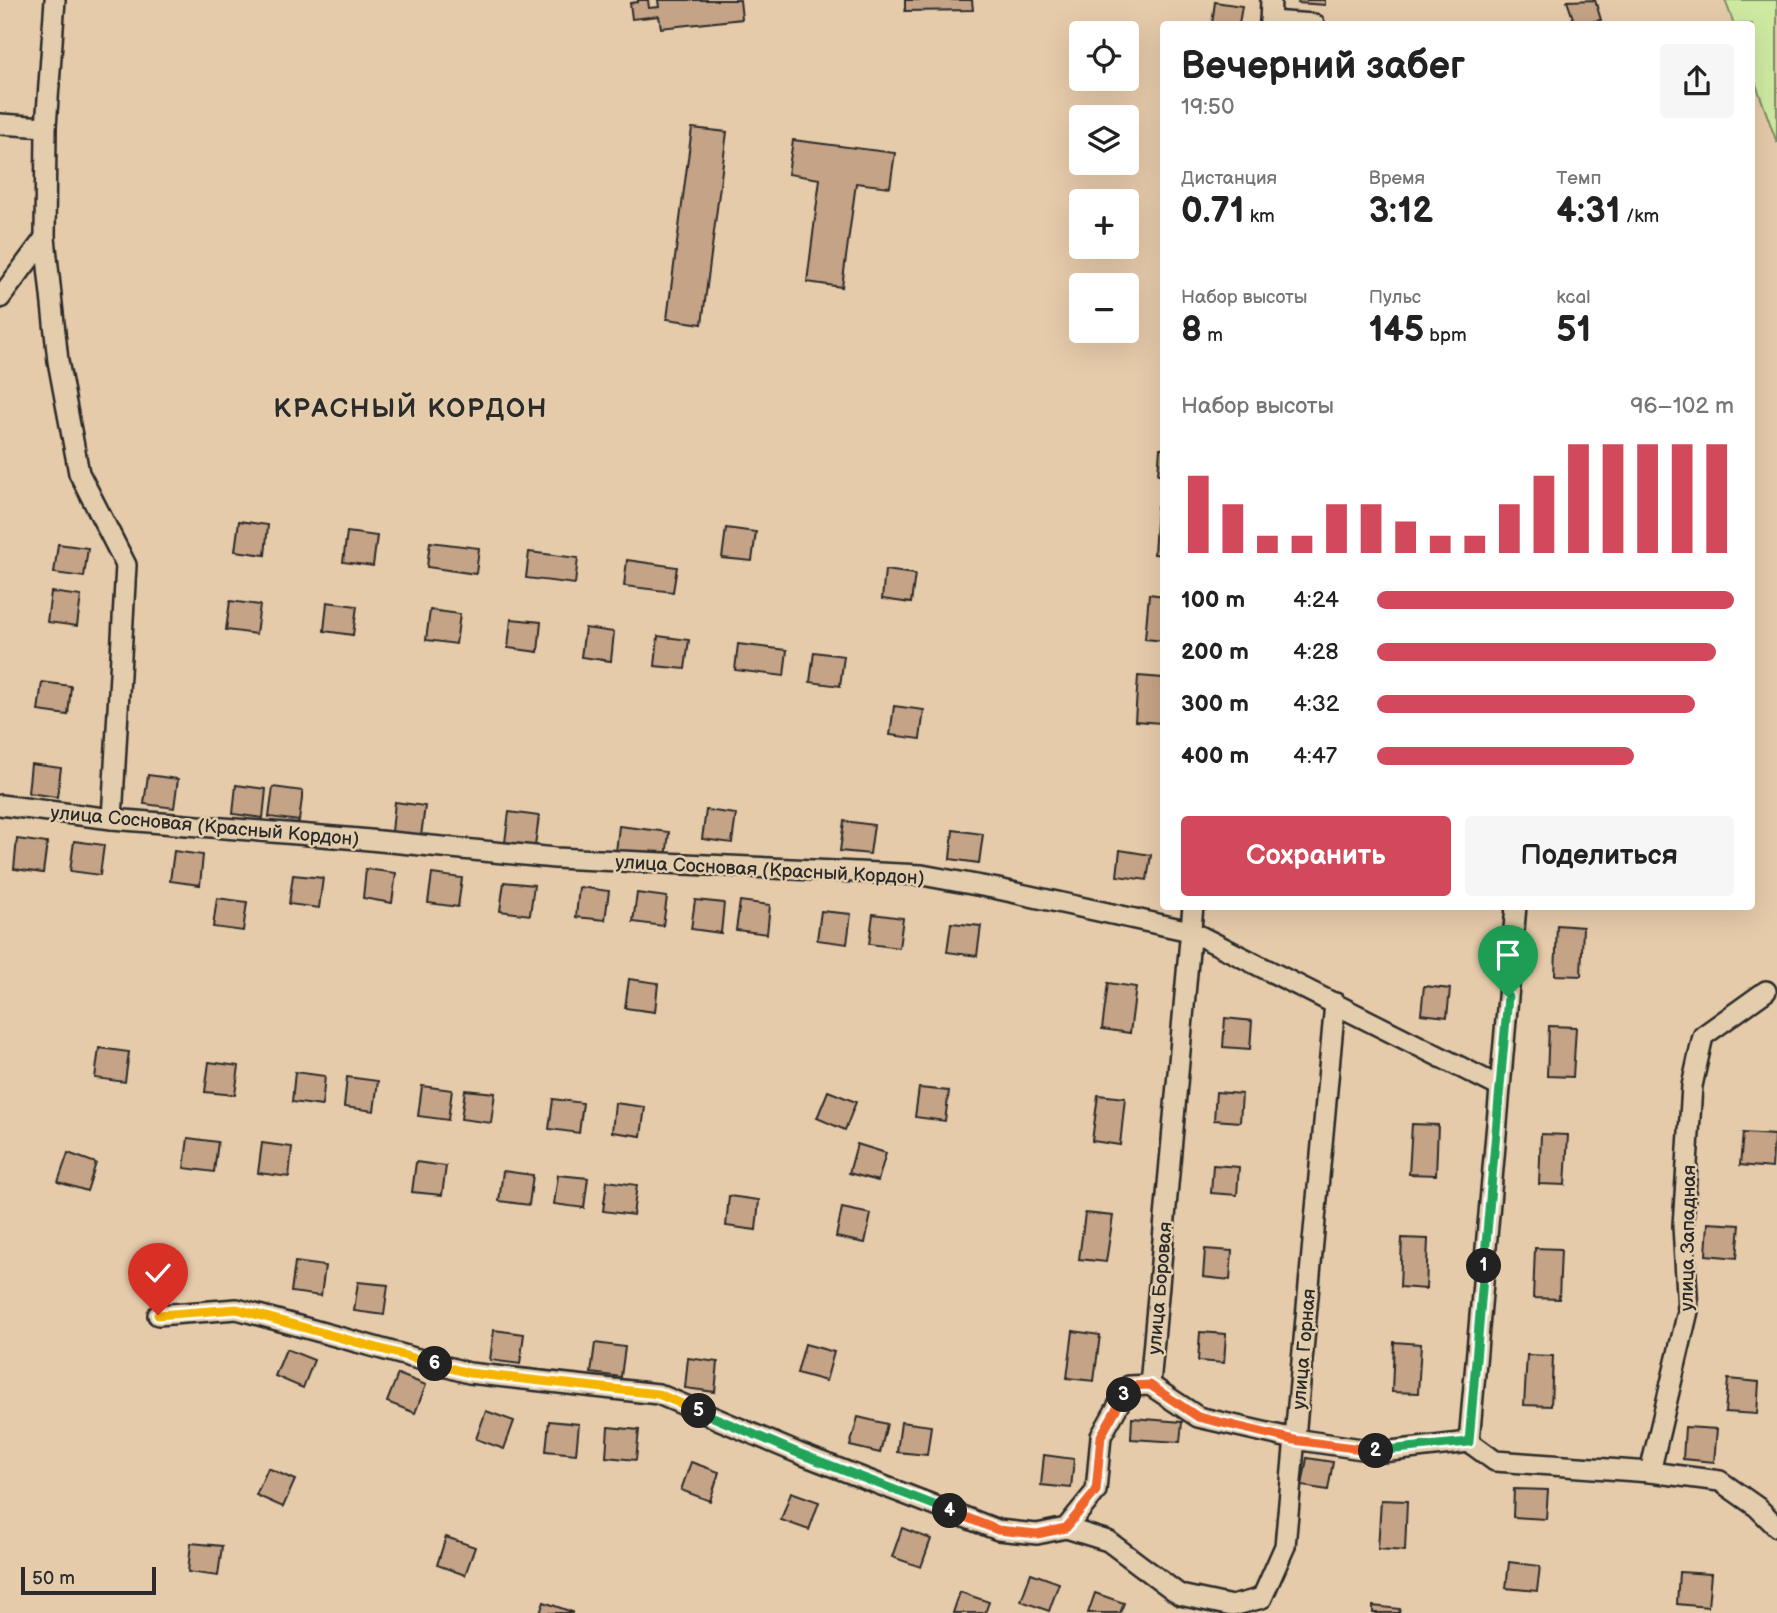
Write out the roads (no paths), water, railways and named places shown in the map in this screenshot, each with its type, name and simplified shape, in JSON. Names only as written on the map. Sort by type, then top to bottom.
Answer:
[{"type":"street","points":[[55,0],[46,127],[45,239],[58,361],[79,473],[126,565],[112,819]]},
{"type":"street","points":[[1270,21],[1271,0]]},
{"type":"street","points":[[0,124],[46,127]]},
{"type":"street","points":[[0,298],[45,239]]},
{"type":"street","name":"улица Сосновая (Красный Кордон)","points":[[0,805],[112,819],[555,858],[922,875],[1190,931],[1500,1087]]},
{"type":"street","name":"улица Боровая","points":[[1150,1385],[1193,910]]},
{"type":"street","points":[[1469,1442],[1516,910]]},
{"type":"street","name":"улица Западная","points":[[1650,1472],[1688,1311],[1683,1226],[1692,1086],[1703,1036],[1766,991]]},
{"type":"street","name":"улица Горная","points":[[1066,1528],[1108,1541],[1180,1595],[1232,1606],[1262,1598],[1285,1546],[1335,1003]]},
{"type":"street","points":[[158,1315],[237,1309],[469,1373],[658,1394],[798,1453],[998,1530],[1037,1534],[1066,1528],[1096,1491],[1101,1436],[1129,1386],[1150,1385],[1198,1417],[1294,1440],[1382,1452],[1469,1442],[1495,1461],[1650,1472],[1720,1481],[1757,1507],[1777,1528]]},
{"type":"district","name":"КРАСНЫЙ КОРДОН","points":[[411,408]]}]
